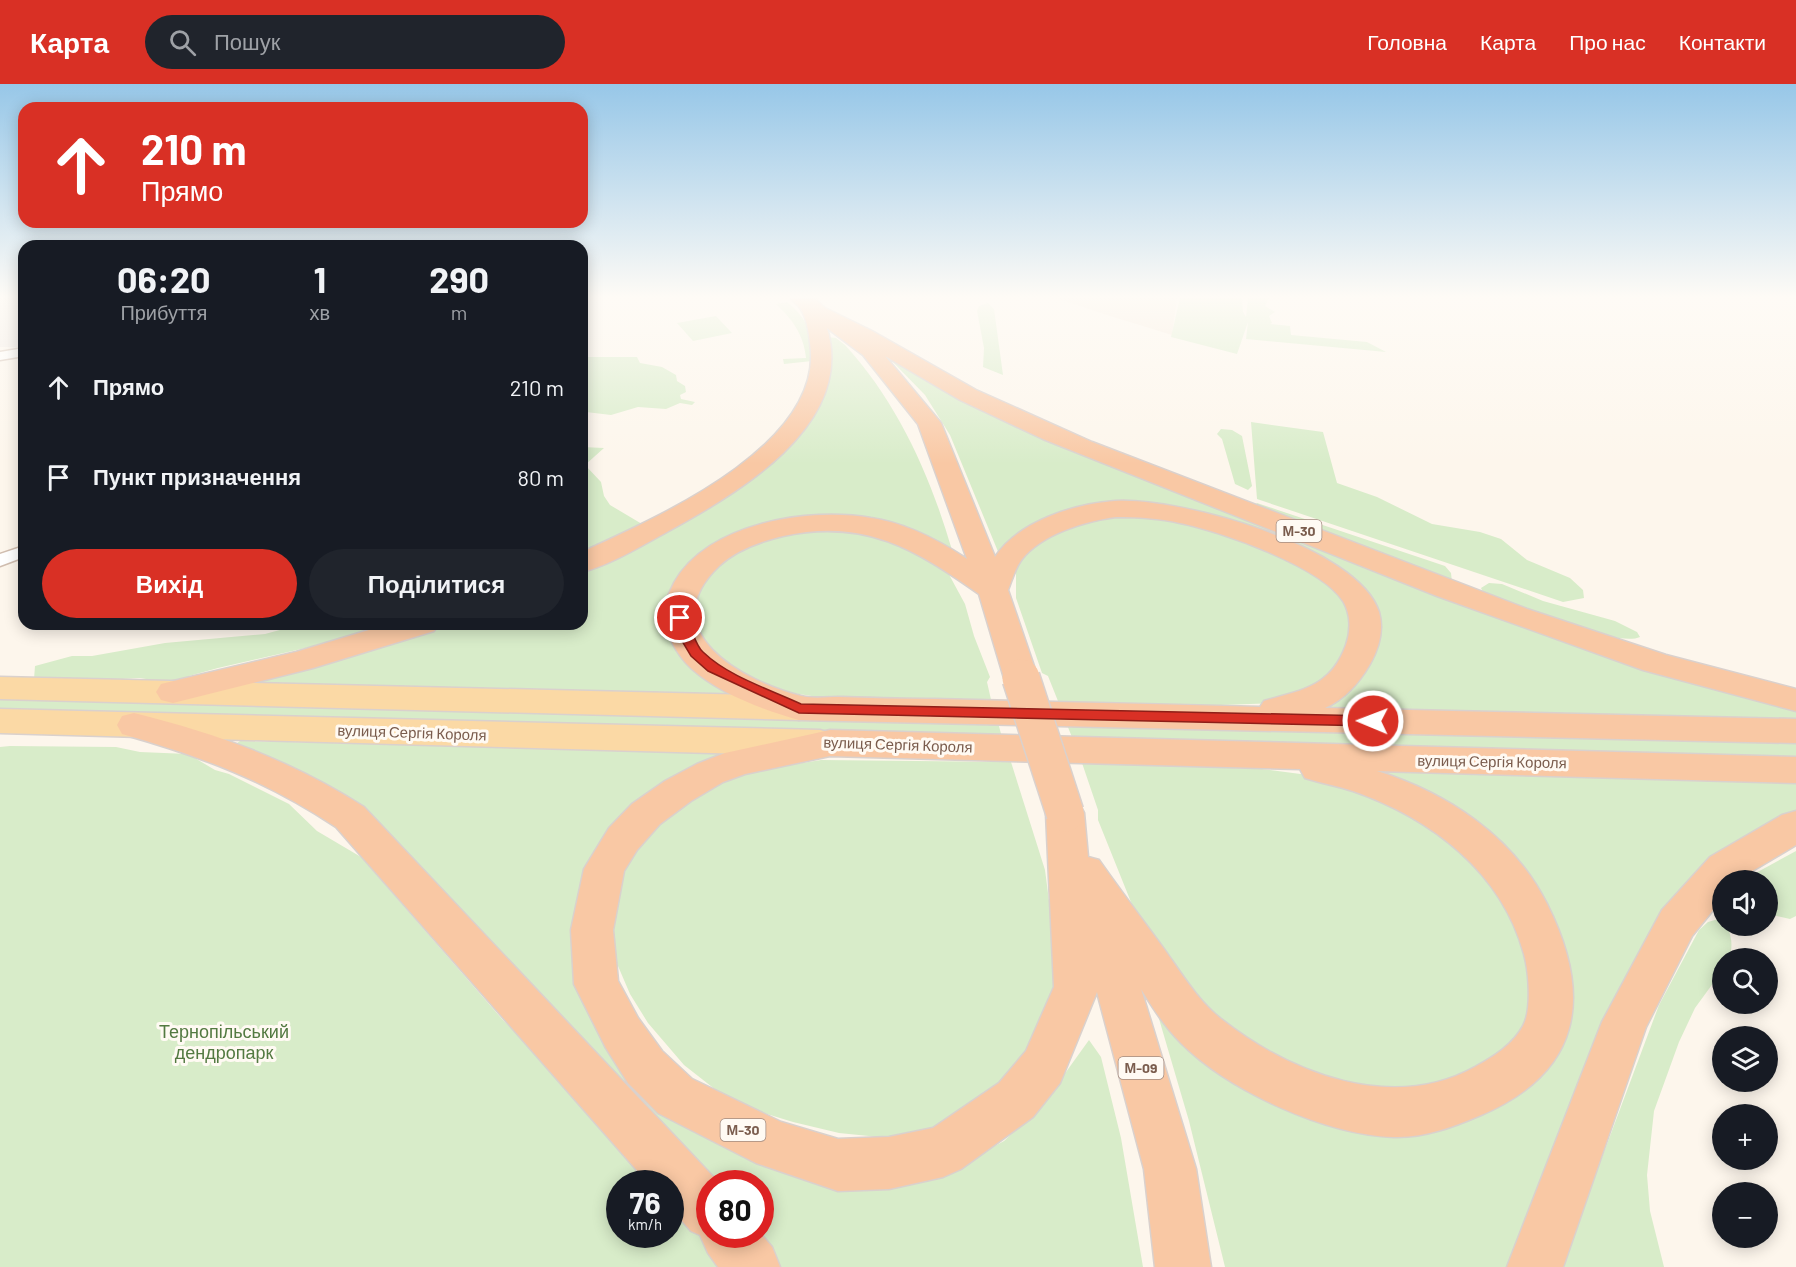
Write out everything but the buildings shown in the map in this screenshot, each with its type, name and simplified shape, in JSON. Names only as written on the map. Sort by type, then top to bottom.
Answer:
[{"type":"highway","points":[[588,560],[685,510],[769,455],[793,429],[820,378],[821,353]]},
{"type":"highway","name":"М-30","points":[[830,743],[738,762],[702,777],[646,814],[623,839],[604,869],[592,930],[596,984],[622,1033],[645,1067],[675,1096],[774,1145],[838,1165],[889,1162],[943,1151],[1016,1100],[1043,1067],[1076,987],[1065,813],[993,590],[928,423],[901,386],[872,353]]},
{"type":"highway","name":"М-30","points":[[898,353],[987,405],[1090,450],[1483,603],[1620,653],[1692,675],[1796,700]]},
{"type":"highway","points":[[799,708],[713,668],[696,653],[686,636],[680,618],[684,590],[701,568],[726,548],[750,537],[797,525],[849,523],[872,526],[923,544],[993,590],[1011,554],[1039,532],[1063,519],[1123,508],[1163,511],[1242,532],[1316,564],[1357,598],[1365,620],[1365,643],[1354,663],[1339,682],[1317,698],[1284,708],[1237,736]]},
{"type":"highway","points":[[173,692],[302,661],[403,630]]},
{"type":"highway","name":"вулиця Сергія Короля","points":[[799,708],[1796,770]]},
{"type":"highway","points":[[134,725],[190,737],[243,759],[318,795],[350,817],[696,1197]]},
{"type":"highway","name":"вулиця Сергія Короля","points":[[830,743],[1237,736],[1796,731]]},
{"type":"highway","points":[[1085,872],[1178,1007],[1203,1033],[1237,1057],[1276,1079],[1322,1099],[1378,1111],[1420,1111],[1468,1098],[1504,1077],[1533,1052],[1548,1024],[1551,991],[1548,957],[1534,919],[1514,886],[1485,851],[1446,819],[1394,793],[1237,736]]},
{"type":"highway","name":"М-09","points":[[1065,813],[1085,872],[1170,1169],[1183,1267]]},
{"type":"highway","points":[[1535,1267],[1625,1022],[1677,923],[1724,868],[1796,826]]},
{"type":"highway","points":[[738,1248],[752,1267]]},
{"type":"main road","name":"вулиця Сергія Короля","points":[[0,688],[799,708]]},
{"type":"main road","name":"вулиця Сергія Короля","points":[[0,721],[830,743]]},
{"type":"street","points":[[0,356],[17,353]]},
{"type":"street","points":[[0,561],[18,554]]},
{"type":"green space","points":[[805,353],[813,353],[812,361],[784,364],[783,359],[806,358]]},
{"type":"green space","points":[[821,353],[852,353],[881,391],[910,441],[933,494],[952,550],[881,524],[744,535],[669,612],[754,697],[255,686],[234,678],[422,630],[588,630],[588,569],[607,561],[784,446]]},
{"type":"green space","points":[[884,353],[1084,453],[1796,704],[1796,722],[1314,711],[1369,610],[1268,539],[1121,506],[999,554],[950,435],[925,395]]},
{"type":"green space","points":[[984,353],[1000,353],[1003,375],[983,367]]},
{"type":"green space","points":[[588,357],[637,357],[640,363],[662,367],[676,375],[677,381],[685,386],[686,392],[680,395],[681,399],[695,402],[692,405],[680,403],[666,409],[638,407],[611,415],[588,412]]},
{"type":"green space","points":[[1251,422],[1323,432],[1337,483],[1377,497],[1432,524],[1480,532],[1501,539],[1527,560],[1570,578],[1583,590],[1584,598],[1563,602],[1257,499]]},
{"type":"green space","points":[[1221,429],[1232,430],[1242,436],[1252,486],[1248,490],[1235,484],[1222,439],[1217,434]]},
{"type":"green space","points":[[588,447],[604,448],[588,462]]},
{"type":"green space","points":[[588,468],[601,482],[604,496],[610,505],[642,524],[588,553]]},
{"type":"green space","points":[[1257,503],[1445,566],[1451,573],[1452,582],[1255,505]]},
{"type":"green space","points":[[1123,512],[1211,526],[1320,574],[1356,612],[1340,674],[1276,703],[1191,706],[1058,701],[1048,676],[1042,673],[1016,598],[1016,567],[1022,556],[1053,530]]},
{"type":"green space","points":[[802,529],[876,531],[946,569],[965,604],[974,636],[990,677],[987,682],[992,704],[832,699],[792,693],[743,675],[712,657],[685,606],[690,595],[733,551]]},
{"type":"green space","points":[[1489,583],[1502,584],[1543,601],[1615,621],[1637,632],[1640,637],[1628,639],[1610,637],[1540,616],[1485,596],[1481,588]]},
{"type":"green space","points":[[280,630],[385,630],[218,668],[189,676],[177,684],[140,678],[86,681],[34,679],[35,666],[72,656],[92,656],[165,643],[265,634]]},
{"type":"green space","points":[[0,695],[997,719],[1003,741],[0,716]]},
{"type":"green space","points":[[1065,720],[1796,739],[1796,761],[1074,742]]},
{"type":"green space","points":[[240,741],[740,752],[606,855],[613,1013],[744,1136],[965,1162],[1004,1141],[1043,1104],[1089,1040],[1101,1057],[1121,1138],[1143,1267],[771,1267],[765,1248],[774,1248],[774,1170],[698,1170],[479,936],[233,746]]},
{"type":"green space","name":"Тернопільський дендропарк","points":[[0,747],[116,747],[140,752],[188,754],[215,770],[229,774],[289,804],[317,831],[361,857],[502,1019],[598,1116],[645,1170],[606,1170],[606,1248],[684,1248],[684,1216],[696,1230],[696,1248],[710,1248],[722,1267],[0,1267]]},
{"type":"green space","points":[[821,760],[1011,762],[1045,870],[1054,939],[1053,1007],[1045,1042],[959,1123],[914,1134],[879,1137],[839,1133],[757,1111],[721,1094],[684,1065],[648,1023],[630,994],[615,959],[613,914],[623,867],[639,842],[680,804],[716,785],[747,772]]},
{"type":"green space","points":[[1082,763],[1262,769],[1308,775],[1360,789],[1459,839],[1538,953],[1527,1036],[1481,1075],[1358,1096],[1227,1040],[1141,927],[1098,820],[1098,810]]},
{"type":"green space","points":[[1346,768],[1796,781],[1796,820],[1723,870],[1712,870],[1712,878],[1707,881],[1523,1267],[1225,1267],[1189,1121],[1157,1012],[1311,1106],[1548,1062],[1523,886]]},
{"type":"green space","points":[[1796,851],[1796,916],[1790,919],[1778,916],[1778,870],[1761,870]]},
{"type":"green space","points":[[1712,921],[1712,936],[1730,936],[1731,948],[1712,948],[1712,985],[1695,1008],[1679,1042],[1654,1111],[1647,1175],[1650,1211],[1664,1267],[1561,1267],[1659,1005],[1699,930]]},
{"type":"route","points":[[680,618],[686,636],[696,653],[713,668],[743,684],[799,708],[1373,721]]}]
